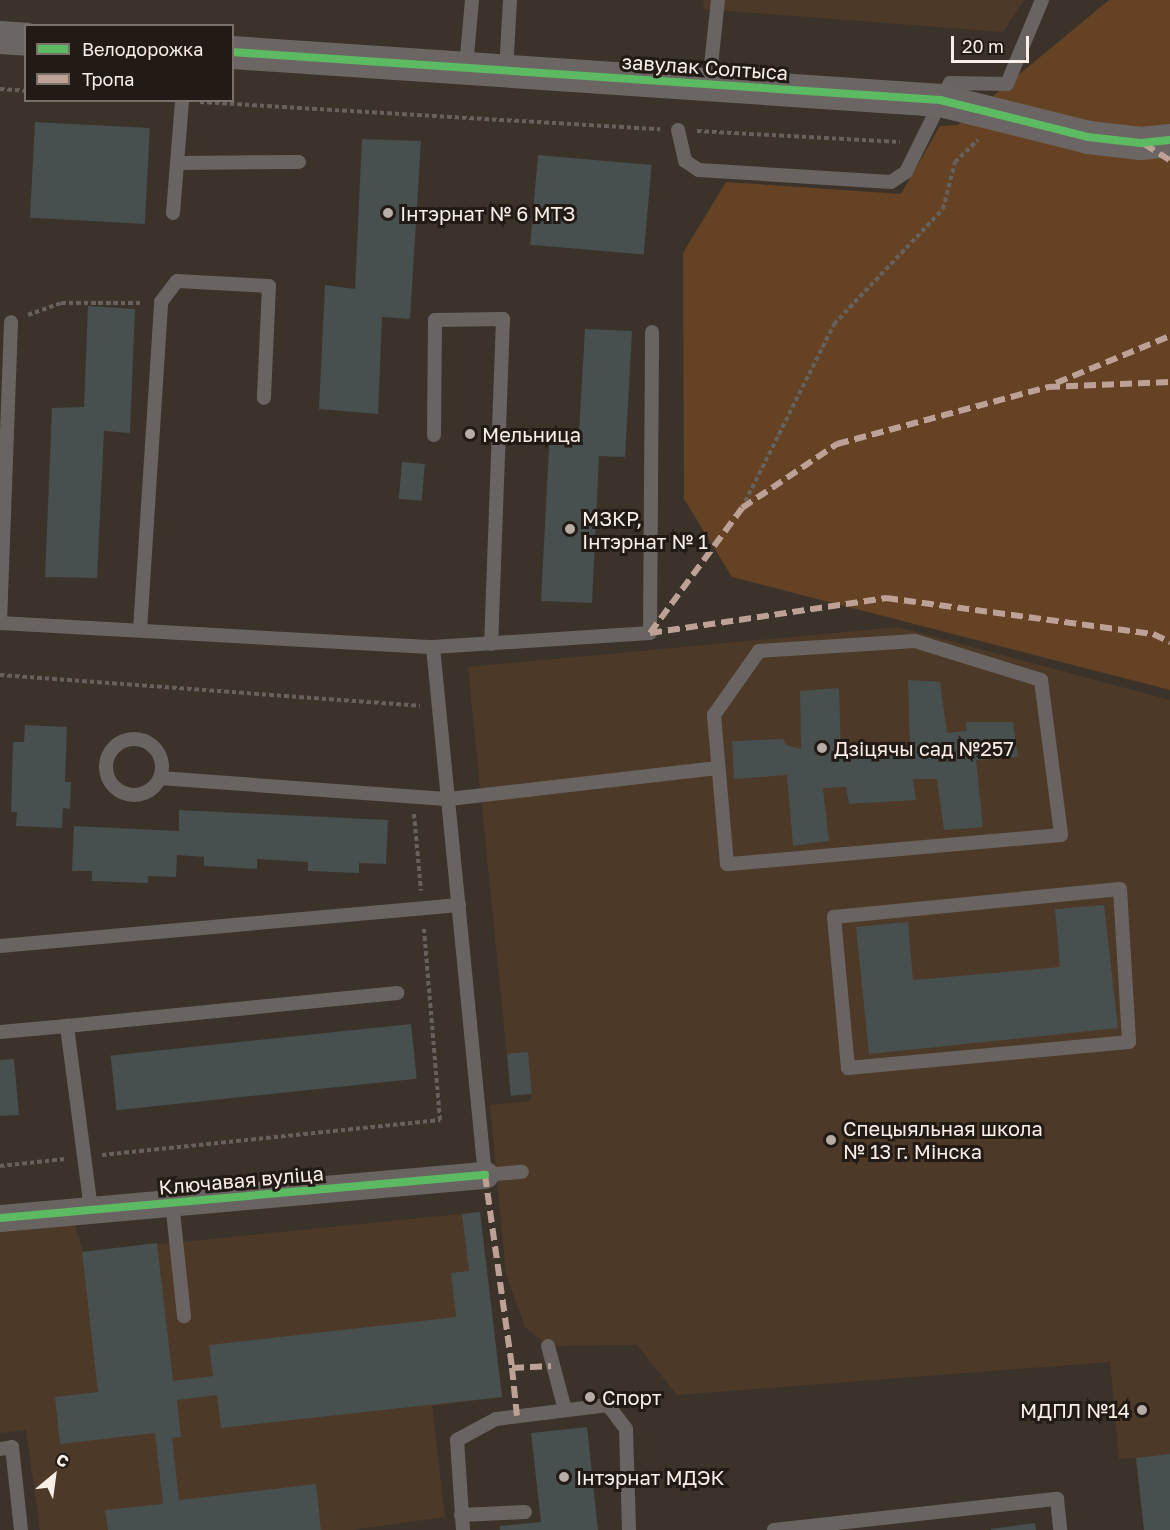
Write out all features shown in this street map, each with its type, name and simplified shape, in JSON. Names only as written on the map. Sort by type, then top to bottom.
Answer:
[{"type":"street","points":[[0,37],[24,39]]},
{"type":"street","name":"завулак Солтыса","points":[[234,52],[939,100],[1088,137],[1142,143],[1170,140]]},
{"type":"street","name":"Ключавая вуліца","points":[[0,1218],[485,1175]]},
{"type":"lane","points":[[466,68],[472,0]]},
{"type":"lane","points":[[506,70],[510,0]]},
{"type":"lane","points":[[709,84],[718,0]]},
{"type":"lane","points":[[678,130],[685,160],[699,170],[891,182],[906,172],[922,143],[939,100],[950,83],[1007,84],[1042,0]]},
{"type":"lane","points":[[173,213],[182,102]]},
{"type":"lane","points":[[177,163],[299,162]]},
{"type":"lane","points":[[140,630],[161,302],[177,281],[269,286],[264,398]]},
{"type":"lane","points":[[434,435],[435,320],[503,319],[490,644]]},
{"type":"lane","points":[[12,322],[0,623],[433,647],[650,633],[652,333]]},
{"type":"lane","points":[[915,641],[1041,680],[1061,835],[727,864],[717,768],[714,715],[759,651],[915,641]]},
{"type":"lane","points":[[433,647],[485,1175],[522,1172]]},
{"type":"lane","points":[[125,740],[151,745],[161,760],[159,778],[154,786],[137,795],[120,791],[108,777],[111,752],[125,740]]},
{"type":"lane","points":[[159,778],[448,799],[717,768]]},
{"type":"lane","points":[[1120,889],[1129,1042],[848,1068],[834,917],[1120,889]]},
{"type":"lane","points":[[0,946],[459,905]]},
{"type":"lane","points":[[0,1032],[397,993]]},
{"type":"lane","points":[[67,1026],[91,1209]]},
{"type":"lane","points":[[172,1202],[184,1316]]},
{"type":"lane","points":[[548,1346],[565,1410]]},
{"type":"lane","points":[[463,1530],[457,1440],[496,1419],[608,1405],[626,1429],[629,1530]]},
{"type":"lane","points":[[0,1449],[12,1447],[21,1530]]},
{"type":"lane","points":[[774,1530],[1057,1499],[1060,1530]]},
{"type":"lane","points":[[461,1515],[525,1512]]},
{"type":"path","points":[[0,89],[24,90]]},
{"type":"path","points":[[215,102],[922,143]]},
{"type":"path","points":[[742,508],[834,324],[943,209],[955,162],[1005,115]]},
{"type":"path","points":[[12,322],[61,303],[161,302]]},
{"type":"path","points":[[0,675],[439,707]]},
{"type":"path","points":[[0,1166],[440,1120],[412,796]]},
{"type":"shaded area","points":[[704,0],[1024,0],[1003,32],[703,9]]},
{"type":"shaded area","points":[[1109,0],[1170,0],[1170,690],[732,577],[684,499],[683,253],[726,182],[901,194],[940,126],[958,125]]},
{"type":"shaded area","name":"Спецыяльная школа № 13 г. Мінска","points":[[898,627],[1170,700],[1170,1530],[1144,1530],[1136,1458],[1119,1459],[1110,1362],[677,1395],[637,1345],[548,1346],[525,1327],[506,1275],[490,1105],[530,1101],[532,1094],[511,1096],[468,667]]},
{"type":"shaded area","points":[[480,1212],[502,1397],[432,1406],[445,1517],[351,1530],[40,1530],[26,1430],[0,1433],[0,1229],[74,1222],[83,1252]]},
{"type":"building","points":[[35,122],[150,128],[145,224],[30,218]]},
{"type":"building","name":"Інтэрнат № 6 МТЗ","points":[[362,139],[421,141],[410,319],[382,317],[378,414],[319,409],[325,285],[355,289]]},
{"type":"building","points":[[538,155],[652,165],[644,255],[530,245]]},
{"type":"building","points":[[88,306],[135,309],[130,433],[104,431],[97,578],[45,577],[52,408],[84,407]]},
{"type":"building","name":"МЗКР, Інтэрнат № 1","points":[[585,329],[632,331],[625,457],[599,456],[592,603],[541,601],[550,429],[579,432]]},
{"type":"building","points":[[402,462],[425,464],[422,501],[399,499]]},
{"type":"building","points":[[908,680],[940,682],[947,733],[967,731],[966,722],[1013,722],[1018,757],[976,760],[983,827],[944,830],[937,779],[913,779],[916,800],[849,804],[846,787],[823,788],[829,841],[793,846],[787,775],[734,779],[732,741],[783,739],[786,745],[801,749],[800,691],[839,688],[841,758],[910,750]]},
{"type":"building","points":[[25,725],[67,727],[65,782],[71,782],[70,809],[63,808],[62,828],[16,826],[17,812],[11,812],[13,742],[24,742]]},
{"type":"building","points":[[179,810],[388,820],[386,864],[359,863],[359,873],[308,871],[308,862],[257,859],[257,869],[204,866],[204,857],[177,855],[176,877],[148,876],[148,883],[92,881],[92,871],[72,871],[74,826],[179,831]]},
{"type":"building","points":[[1104,905],[1118,1028],[869,1054],[856,927],[908,922],[913,980],[1060,967],[1055,909]]},
{"type":"building","points":[[411,1024],[417,1079],[116,1110],[111,1056]]},
{"type":"building","points":[[528,1052],[532,1094],[511,1096],[507,1054]]},
{"type":"building","points":[[14,1059],[19,1115],[0,1116],[0,1060]]},
{"type":"building","points":[[480,1212],[502,1397],[221,1428],[217,1395],[177,1400],[181,1437],[172,1438],[179,1500],[316,1484],[321,1530],[108,1530],[105,1510],[163,1504],[155,1433],[60,1444],[55,1397],[98,1392],[82,1252],[157,1243],[173,1381],[213,1376],[209,1345],[456,1317],[451,1273],[469,1271],[462,1214]]},
{"type":"building","name":"Інтэрнат МДЭК","points":[[587,1427],[598,1530],[500,1530],[500,1526],[541,1522],[531,1433]]},
{"type":"building","points":[[1170,1454],[1170,1530],[1144,1530],[1136,1458]]},
{"type":"building","points":[[1035,1523],[1036,1530],[991,1530],[991,1529]]},
{"type":"marked path","points":[[1144,144],[1170,160]]},
{"type":"marked path","points":[[1056,383],[1170,336]]},
{"type":"marked path","points":[[650,633],[742,508],[837,444],[1048,387],[1170,382]]},
{"type":"marked path","points":[[650,633],[886,598],[1153,634],[1170,642]]},
{"type":"marked path","points":[[485,1175],[512,1368],[551,1366]]},
{"type":"marked path","points":[[512,1368],[517,1416]]},
{"type":"cycle path","points":[[234,52],[940,100],[1088,137],[1141,143],[1170,140]]},
{"type":"cycle path","points":[[0,1218],[485,1175]]},
{"type":"place","name":"Інтэрнат № 6 МТЗ","points":[[388,213]]},
{"type":"place","name":"Мельница","points":[[470,434]]},
{"type":"place","name":"МЗКР, Інтэрнат № 1","points":[[570,529]]},
{"type":"place","name":"Дзіцячы сад №257","points":[[822,748]]},
{"type":"place","name":"Спецыяльная школа № 13 г. Мінска","points":[[831,1140]]},
{"type":"place","name":"Спорт","points":[[590,1397]]},
{"type":"place","name":"МДПЛ №14","points":[[1142,1410]]},
{"type":"place","name":"Інтэрнат МДЭК","points":[[564,1477]]}]
